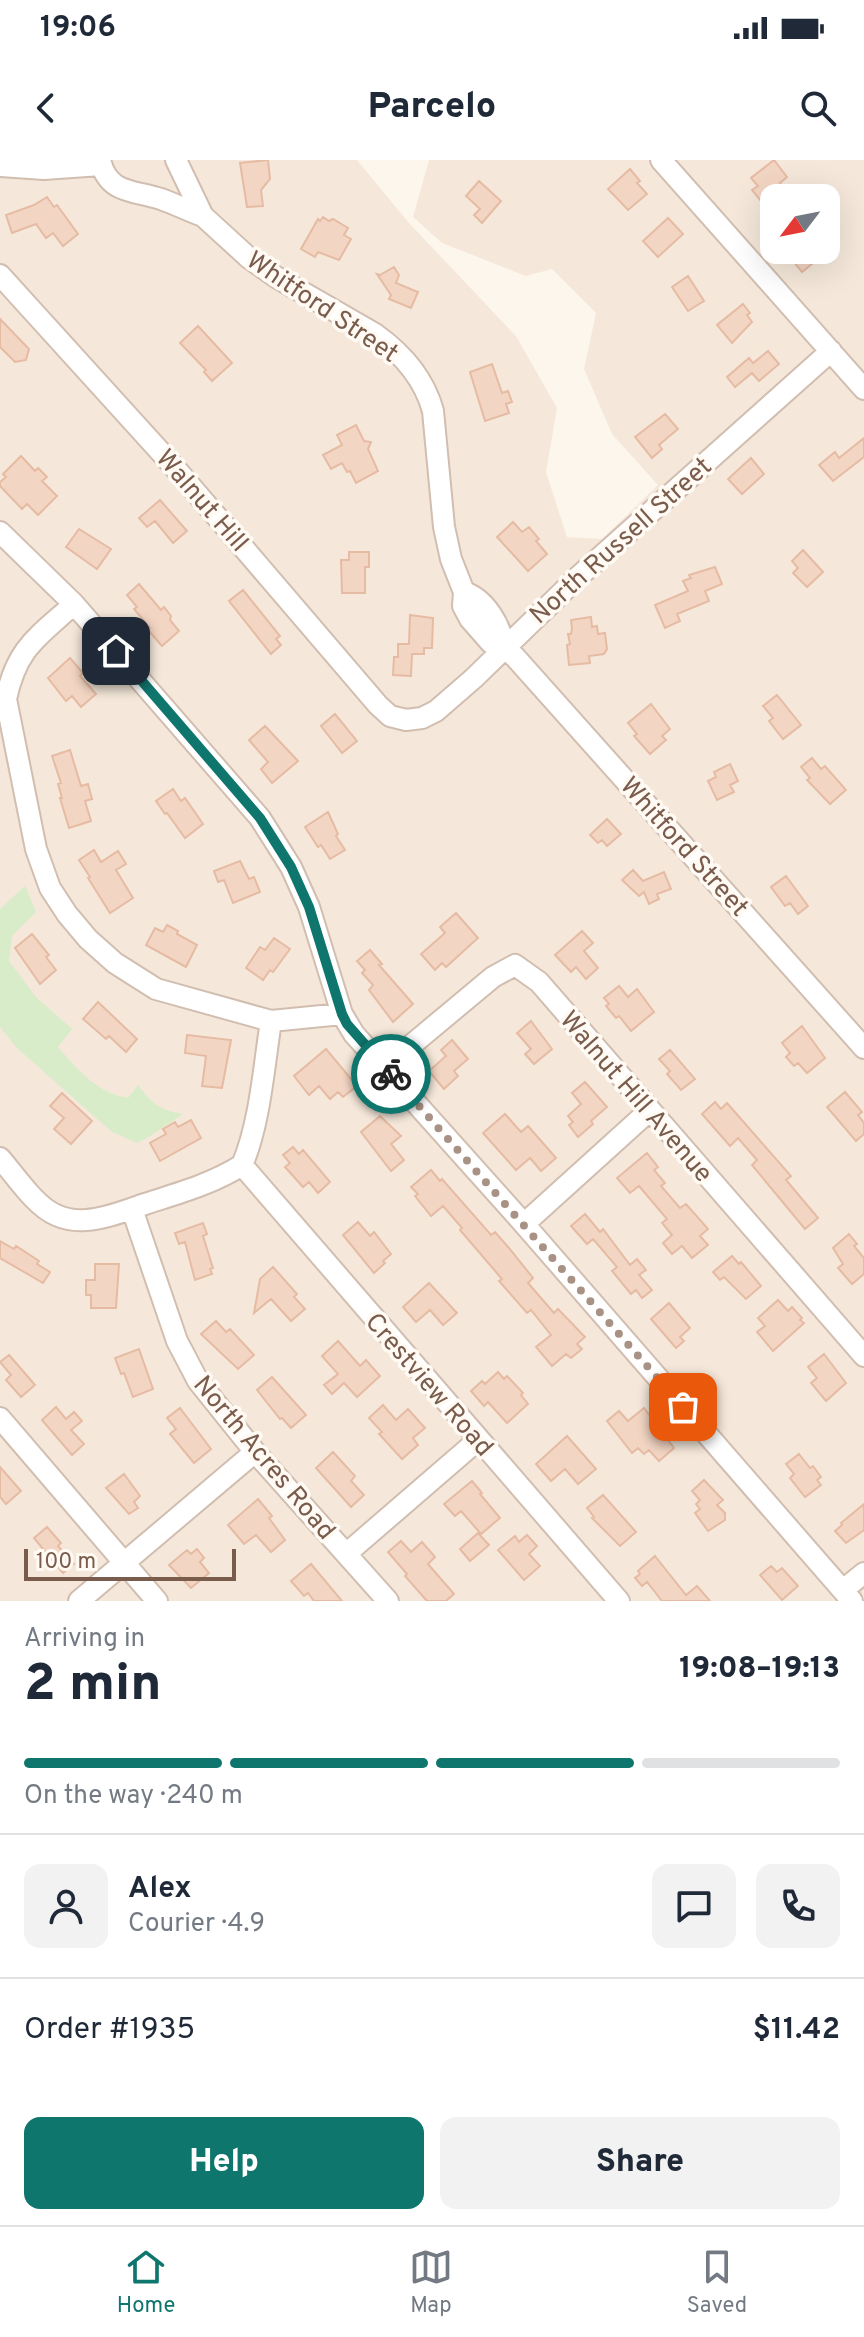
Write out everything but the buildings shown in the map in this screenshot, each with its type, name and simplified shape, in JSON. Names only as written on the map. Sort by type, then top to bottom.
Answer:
[{"type":"street","name":"Whitford Street","points":[[176,160],[203,216]]},
{"type":"street","points":[[661,160],[864,389]]},
{"type":"street","name":"Whitford Street","points":[[100,162],[103,173],[114,186],[203,216],[249,258],[375,334],[412,367],[425,388],[433,411],[444,527],[451,559],[464,592],[463,606],[470,619],[491,643],[504,647],[864,1048]]},
{"type":"street","points":[[0,166],[44,169],[100,162]]},
{"type":"street","name":"Walnut Hill","points":[[0,275],[176,469],[378,705],[390,716],[406,720]]},
{"type":"street","name":"North Russell Street","points":[[406,720],[422,718],[436,711],[578,577],[831,351]]},
{"type":"street","points":[[0,532],[74,604],[260,818],[291,867],[309,907],[342,1014],[354,1034],[848,1596],[864,1573]]},
{"type":"street","points":[[74,604],[17,660],[6,699],[36,849],[50,888],[88,939],[115,963],[156,989],[271,1021],[342,1014]]},
{"type":"street","name":"Walnut Hill Avenue","points":[[385,1067],[493,977],[515,965],[539,982],[864,1356]]},
{"type":"street","points":[[0,1158],[40,1204],[53,1214],[69,1219],[85,1220],[132,1209],[226,1175],[242,1165],[247,1153],[271,1021]]},
{"type":"street","points":[[524,1224],[650,1110]]},
{"type":"street","name":"Crestview Road","points":[[242,1165],[619,1601]]},
{"type":"street","name":"North Acres Road","points":[[132,1209],[177,1341],[198,1381],[255,1452],[388,1601]]},
{"type":"street","points":[[0,1418],[157,1601]]},
{"type":"street","points":[[346,1554],[478,1440]]},
{"type":"street","points":[[79,1601],[255,1452]]},
{"type":"shaded area","points":[[0,160],[357,160],[409,223],[516,336],[557,408],[546,472],[567,537],[602,539],[658,485],[612,434],[584,369],[596,313],[552,269],[526,276],[442,243],[413,217],[429,160],[864,160],[864,1601],[0,1601]]},
{"type":"green space","points":[[25,886],[36,912],[12,936],[9,961],[36,997],[72,1029],[58,1047],[80,1071],[107,1091],[128,1098],[138,1085],[157,1105],[183,1114],[137,1143],[112,1132],[17,1048],[0,1027],[0,909]]},
{"type":"way so far","points":[[391,1074],[683,1407]]},
{"type":"route","points":[[116,651],[260,818],[291,867],[309,907],[347,1024],[391,1074]]}]
